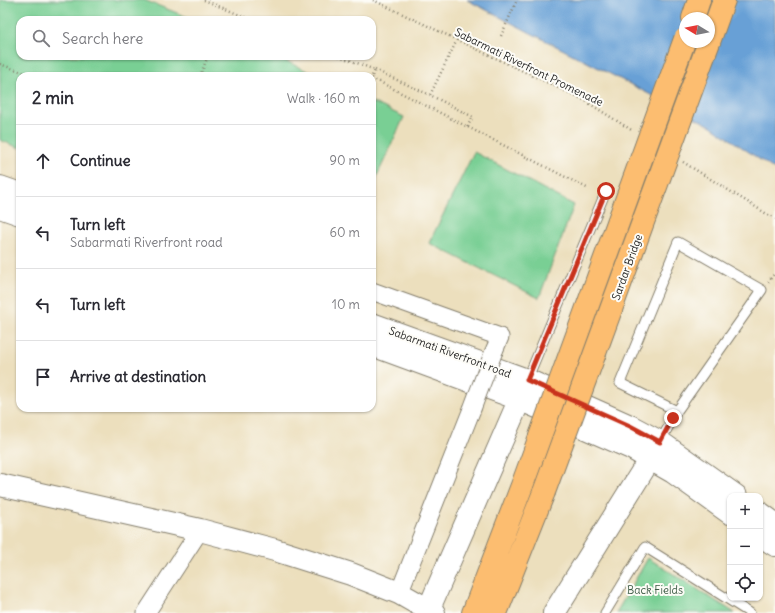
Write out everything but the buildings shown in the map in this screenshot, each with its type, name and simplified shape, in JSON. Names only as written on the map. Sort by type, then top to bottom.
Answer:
[{"type":"main road","points":[[695,12],[699,0]]},
{"type":"main road","name":"Sardar Bridge","points":[[715,25],[724,0]]},
{"type":"main road","points":[[474,609],[523,483],[682,48]]},
{"type":"main road","name":"Sardar Bridge","points":[[496,613],[544,492],[707,48]]},
{"type":"street","points":[[0,187],[16,193]]},
{"type":"street","points":[[0,207],[16,213]]},
{"type":"street","points":[[376,292],[500,337],[399,594]]},
{"type":"street","name":"Sabarmati Riverfront road","points":[[376,326],[523,390]]},
{"type":"street","name":"Sabarmati Riverfront road","points":[[376,346],[523,390],[630,426],[656,451],[727,510]]},
{"type":"street","points":[[0,485],[200,530],[275,550],[351,574],[399,594],[429,612],[523,390]]},
{"type":"street","points":[[554,613],[656,451]]},
{"type":"street","name":"Sabarmati Riverfront road","points":[[656,451],[731,493]]},
{"type":"street","points":[[763,515],[775,524]]},
{"type":"street","points":[[146,613],[200,530]]},
{"type":"street","points":[[763,537],[775,545]]},
{"type":"lane","points":[[523,390],[606,191]]},
{"type":"lane","points":[[656,451],[677,411],[762,290],[678,242],[620,383],[677,411]]},
{"type":"lane","points":[[605,613],[645,547],[750,613]]},
{"type":"path","points":[[204,0],[242,16]]},
{"type":"path","name":"Sabarmati Riverfront Promenade","points":[[373,0],[582,100],[635,132]]},
{"type":"path","points":[[501,36],[517,0]]},
{"type":"path","points":[[430,95],[457,40]]},
{"type":"path","points":[[202,72],[206,60]]},
{"type":"path","points":[[350,60],[430,95],[473,117],[467,127]]},
{"type":"path","points":[[0,64],[22,72]]},
{"type":"path","points":[[376,79],[587,188]]},
{"type":"path","points":[[682,161],[775,219]]},
{"type":"green space","points":[[0,0],[144,0],[185,16],[16,16],[16,60],[284,60],[309,72],[16,72],[16,146],[0,140]]},
{"type":"green space","points":[[376,104],[404,117],[376,178]]},
{"type":"green space","points":[[474,152],[574,205],[539,298],[429,243]]},
{"type":"green space","name":"Back Fields","points":[[648,558],[735,613],[616,613]]},
{"type":"water","points":[[467,0],[775,0],[775,170],[711,126]]},
{"type":"route","points":[[606,191],[527,380],[630,426],[660,442],[673,418]]}]
